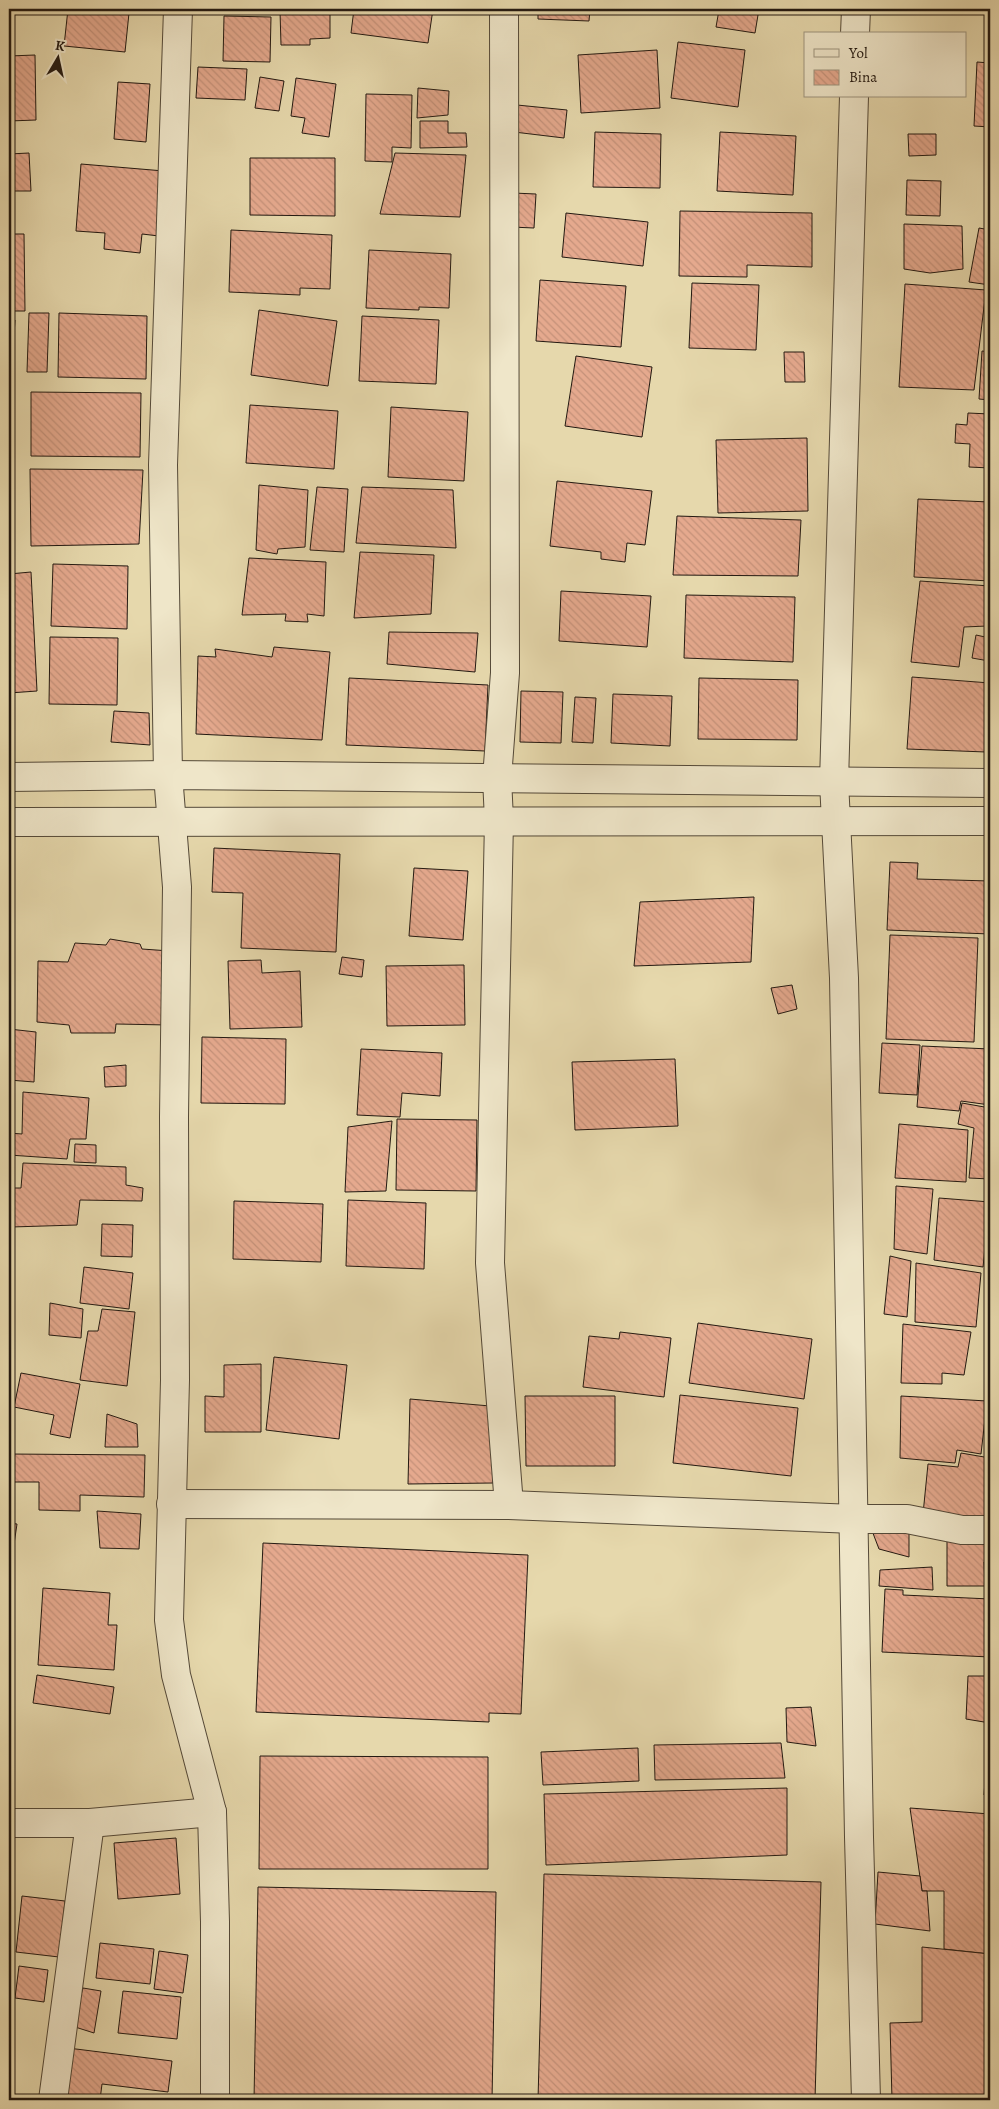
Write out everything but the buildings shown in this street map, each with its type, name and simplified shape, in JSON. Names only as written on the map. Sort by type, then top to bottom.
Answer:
[{"type":"street","points":[[178,9],[164,464],[168,775],[177,886],[174,1117],[175,1380],[168,1620],[176,1675],[212,1812],[215,1922],[214,2100]]},
{"type":"street","points":[[504,9],[505,673],[497,778],[499,820],[490,1263],[508,1505]]},
{"type":"street","points":[[855,32],[856,9]]},
{"type":"street","points":[[854,98],[834,782],[844,978],[866,2100]]},
{"type":"street","points":[[9,777],[168,775],[990,783]]},
{"type":"street","points":[[9,822],[990,820]]},
{"type":"street","points":[[171,1504],[508,1505],[854,1519],[908,1519],[962,1530],[990,1530]]},
{"type":"street","points":[[9,1823],[90,1822],[212,1812]]},
{"type":"street","points":[[53,2100],[90,1822]]}]
